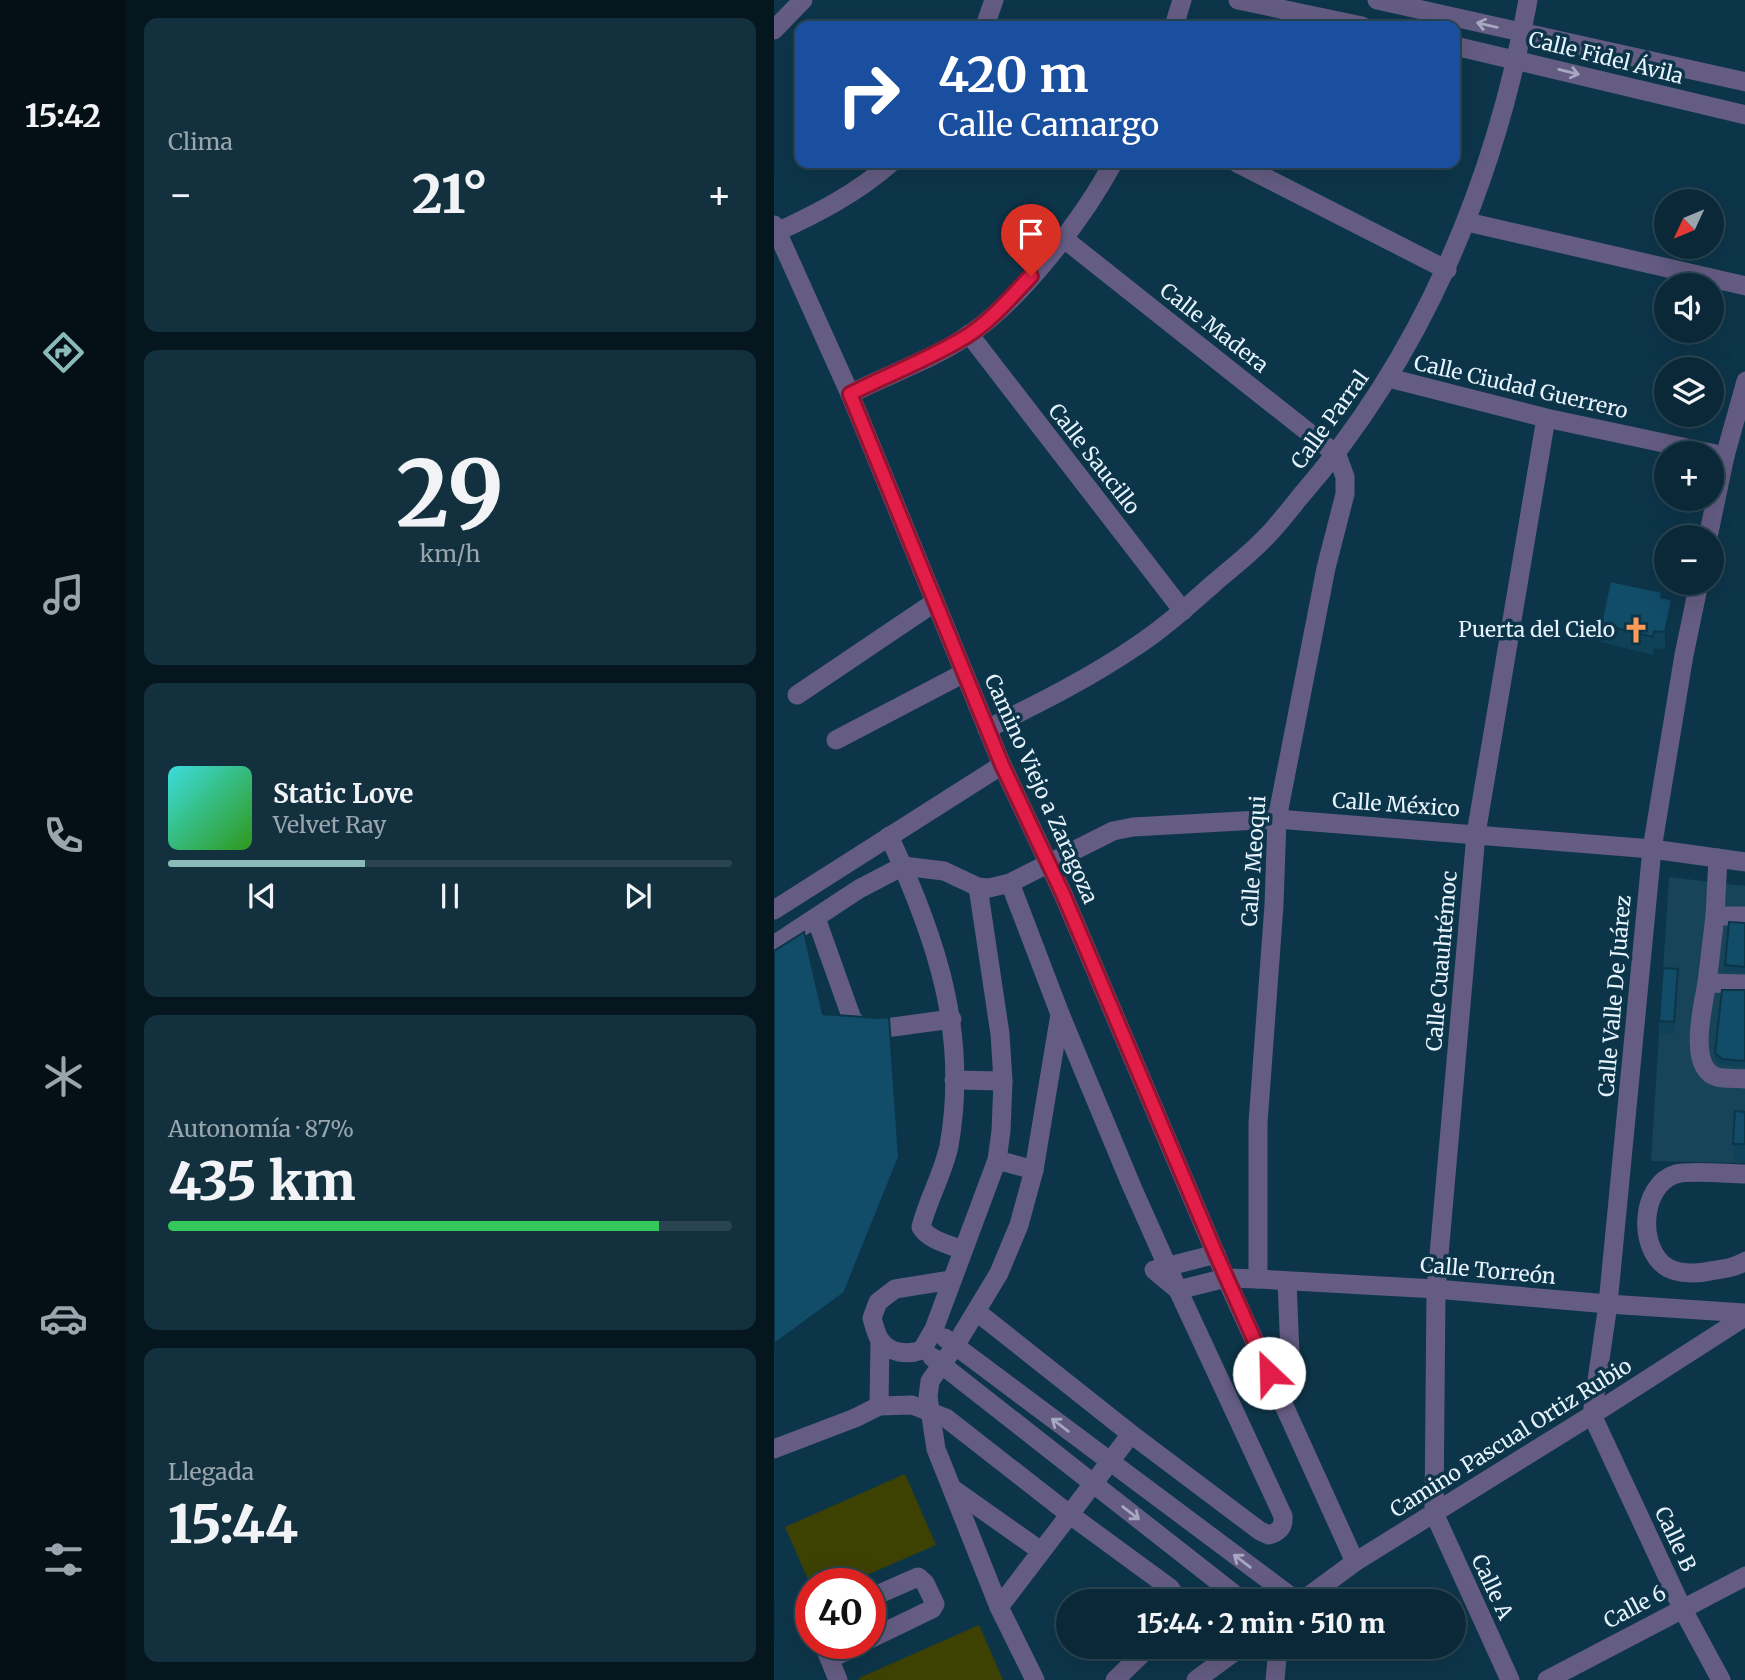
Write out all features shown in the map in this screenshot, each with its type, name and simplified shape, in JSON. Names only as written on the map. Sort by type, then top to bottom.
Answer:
[{"type":"street","points":[[774,30],[803,0]]},
{"type":"street","points":[[987,21],[994,0]]},
{"type":"street","points":[[1176,21],[1182,0]]},
{"type":"street","points":[[1238,0],[1338,21]]},
{"type":"street","name":"Calle Fidel Ávila","points":[[1377,0],[1745,82]]},
{"type":"street","name":"Calle Parral","points":[[987,729],[1069,687],[1125,654],[1183,611],[1265,538],[1337,455],[1389,378],[1447,270],[1480,187],[1523,33],[1528,0]]},
{"type":"street","name":"Calle Fidel Ávila","points":[[1460,47],[1745,115]]},
{"type":"street","points":[[776,229],[842,200],[885,168]]},
{"type":"street","points":[[850,394],[934,354],[969,334],[1008,301],[1063,238],[1110,168]]},
{"type":"street","points":[[1247,168],[1447,270]]},
{"type":"street","points":[[1467,222],[1745,286]]},
{"type":"street","name":"Camino Viejo a Zaragoza","points":[[776,229],[850,394],[1002,765],[1049,862],[1226,1278],[1355,1562]]},
{"type":"street","name":"Calle Madera","points":[[1063,238],[1337,455]]},
{"type":"street","name":"Calle Saucillo","points":[[969,334],[1183,611]]},
{"type":"street","name":"Calle Ciudad Guerrero","points":[[1389,378],[1546,418],[1725,456]]},
{"type":"street","points":[[1711,525],[1725,456],[1741,417],[1745,381]]},
{"type":"street","name":"Calle Cuauhtémoc","points":[[1434,1514],[1436,1289],[1476,834],[1546,418]]},
{"type":"street","name":"Calle Meoqui","points":[[1258,1279],[1258,1124],[1274,905],[1277,819],[1326,568],[1345,494],[1345,477],[1337,455]]},
{"type":"street","name":"Calle Valle De Juárez","points":[[1592,1415],[1608,1304],[1652,849],[1696,595]]},
{"type":"street","points":[[797,695],[935,602]]},
{"type":"street","points":[[836,740],[964,673]]},
{"type":"street","points":[[774,910],[1002,765]]},
{"type":"street","name":"Calle México","points":[[1010,883],[1113,831],[1133,827],[1277,819],[1652,849],[1745,862]]},
{"type":"street","points":[[889,836],[903,866],[945,981],[952,1019],[954,1080],[949,1144],[944,1168],[921,1227],[931,1237],[963,1250]]},
{"type":"street","points":[[1718,858],[1715,916],[1699,1057],[1709,1072],[1717,1077],[1745,1079]]},
{"type":"street","points":[[774,945],[859,888],[903,866],[944,871],[978,887],[989,888],[1010,883],[1060,1014],[1132,1187],[1283,1516],[1281,1529],[1269,1535],[1260,1531],[1130,1434],[976,1312]]},
{"type":"street","points":[[880,1341],[897,1352],[913,1353],[922,1350],[934,1329],[997,1160],[1003,1081],[1000,1034],[978,887]]},
{"type":"street","points":[[1715,916],[1745,916]]},
{"type":"street","points":[[815,918],[855,1024],[868,1030],[952,1019]]},
{"type":"street","points":[[1707,983],[1745,984]]},
{"type":"street","points":[[1035,1680],[999,1606],[936,1449],[928,1397],[930,1381],[1000,1273],[1019,1225],[1034,1170],[1060,1014]]},
{"type":"street","points":[[954,1080],[1003,1081]]},
{"type":"street","points":[[997,1160],[1034,1170]]},
{"type":"street","points":[[1745,1174],[1677,1173],[1666,1179],[1649,1201],[1648,1235],[1659,1260],[1667,1268],[1678,1271],[1701,1273],[1737,1267],[1745,1261]]},
{"type":"street","points":[[1169,1266],[1216,1254]]},
{"type":"street","name":"Calle Torreón","points":[[1178,1290],[1226,1278],[1258,1279],[1436,1289],[1745,1314]]},
{"type":"street","points":[[879,1406],[880,1341],[872,1318],[878,1302],[895,1289],[951,1280]]},
{"type":"street","points":[[1287,1281],[1290,1355]]},
{"type":"street","name":"Camino Pascual Ortiz Rubio","points":[[1316,1589],[1355,1562],[1592,1415],[1745,1314]]},
{"type":"street","points":[[934,1329],[1283,1589]]},
{"type":"street","points":[[922,1350],[1228,1589]]},
{"type":"street","points":[[774,1449],[879,1406],[912,1405],[930,1410],[946,1418],[1171,1589]]},
{"type":"street","name":"Calle B","points":[[1592,1415],[1682,1608],[1721,1680]]},
{"type":"street","points":[[999,1606],[1130,1434]]},
{"type":"street","points":[[952,1489],[1041,1551]]},
{"type":"street","name":"Calle A","points":[[1434,1514],[1510,1680]]},
{"type":"street","name":"Calle 6","points":[[1547,1680],[1745,1576]]},
{"type":"street","points":[[886,1591],[918,1577],[925,1583],[935,1604],[932,1609],[886,1631]]},
{"type":"street","points":[[830,1659],[839,1680]]},
{"type":"street","points":[[1115,1680],[1137,1659]]},
{"type":"street","points":[[1196,1680],[1225,1659]]},
{"type":"street","points":[[1275,1680],[1277,1659]]},
{"type":"shaded area","points":[[1669,877],[1745,886],[1745,1163],[1651,1161]]},
{"type":"shaded area","points":[[905,1474],[936,1545],[883,1568],[803,1568],[785,1527]]},
{"type":"shaded area","points":[[979,1625],[1003,1680],[859,1678]]},
{"type":"building","points":[[1610,581],[1654,590],[1654,595],[1672,600],[1665,632],[1654,631],[1653,637],[1601,624]]},
{"type":"building","points":[[1729,922],[1745,923],[1745,967],[1725,965]]},
{"type":"building","points":[[804,932],[823,1014],[889,1017],[899,1157],[844,1293],[774,1344],[774,951]]},
{"type":"building","points":[[1663,968],[1678,969],[1674,1022],[1659,1021]]},
{"type":"building","points":[[1722,990],[1745,990],[1745,1061],[1722,1059],[1715,1053]]},
{"type":"building","points":[[1735,1111],[1745,1112],[1745,1144],[1733,1144]]},
{"type":"place","name":"Puerta del Cielo","points":[[1636,630]]},
{"type":"route","points":[[1031,276],[1000,309],[969,334],[934,354],[850,394],[1002,765],[1049,862],[1269,1373]]}]
